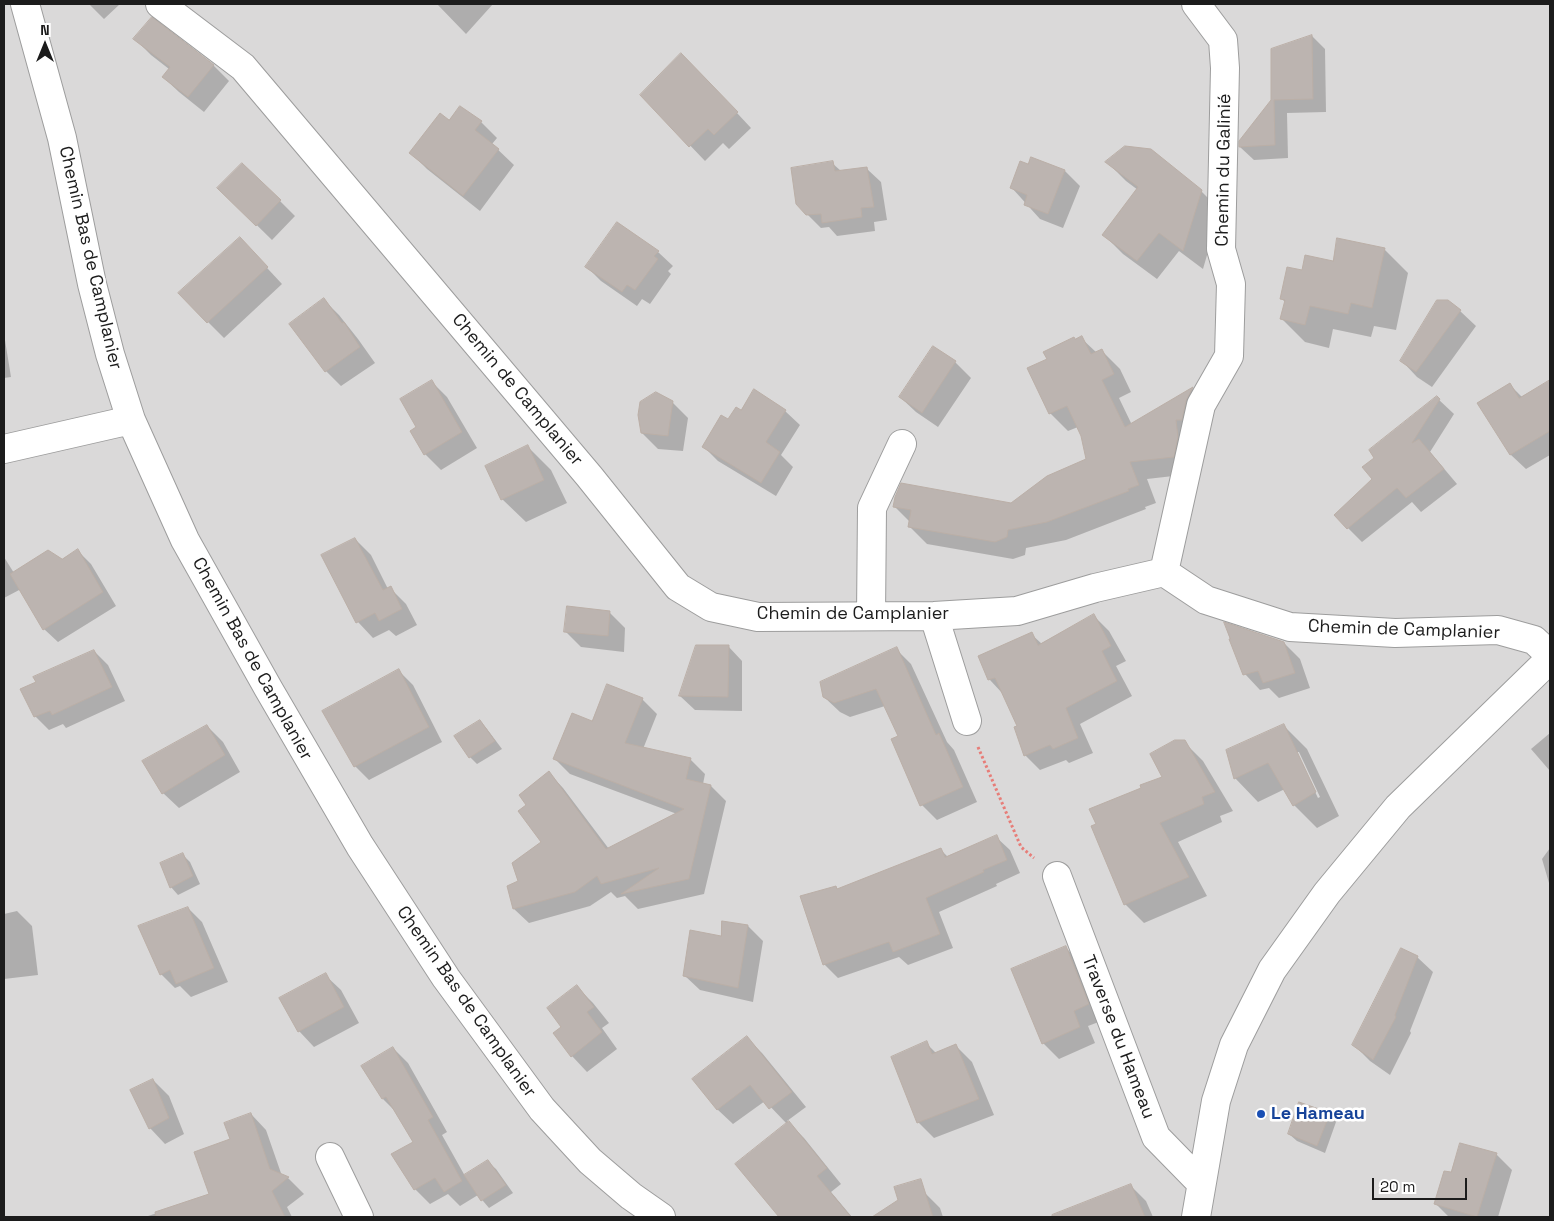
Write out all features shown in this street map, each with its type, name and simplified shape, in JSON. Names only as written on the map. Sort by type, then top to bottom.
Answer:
[{"type":"street","name":"Chemin Bas de Camplanier","points":[[25,4],[62,138],[92,284],[110,354],[131,420],[185,540],[360,846],[446,978],[542,1109],[590,1161],[631,1196],[661,1217]]},
{"type":"street","name":"Chemin de Camplanier","points":[[160,4],[243,67],[589,476],[678,587],[711,606],[758,617],[934,616],[1017,611],[1095,588],[1164,572],[1206,600],[1290,627],[1395,633],[1498,630],[1534,640],[1550,654]]},
{"type":"street","name":"Chemin du Galinié","points":[[1164,572],[1201,405],[1229,356],[1231,284],[1220,249],[1225,68],[1223,40],[1196,4]]},
{"type":"street","points":[[4,449],[131,420]]},
{"type":"street","points":[[871,616],[872,508],[902,444]]},
{"type":"street","points":[[934,616],[967,721]]},
{"type":"street","points":[[1196,1217],[1216,1101],[1234,1045],[1272,970],[1327,893],[1398,807],[1550,659]]},
{"type":"street","name":"Traverse du Hameau","points":[[1057,876],[1156,1137],[1201,1183]]},
{"type":"street","points":[[330,1157],[359,1217]]},
{"type":"path","points":[[967,721],[1021,847]]},
{"type":"shaded area","points":[[4,4],[1550,4],[1550,1217],[4,1217]]},
{"type":"building","points":[[152,17],[214,65],[188,97],[162,77],[170,67],[133,39]]},
{"type":"building","points":[[1312,35],[1313,99],[1274,100],[1275,145],[1239,147],[1239,141],[1271,100],[1271,49]]},
{"type":"building","points":[[681,53],[738,112],[714,135],[708,129],[689,147],[640,95]]},
{"type":"building","points":[[460,106],[482,121],[475,130],[499,149],[463,196],[409,153],[440,113],[449,120]]},
{"type":"building","points":[[1125,146],[1151,149],[1202,190],[1183,251],[1159,233],[1137,261],[1102,235],[1138,187],[1105,162]]},
{"type":"building","points":[[1031,157],[1065,170],[1048,214],[1024,205],[1027,195],[1010,188],[1020,161],[1028,164]]},
{"type":"building","points":[[833,161],[835,171],[867,167],[874,207],[861,208],[862,217],[822,223],[821,214],[806,215],[796,204],[791,168]]},
{"type":"building","points":[[242,163],[281,200],[256,226],[217,188]]},
{"type":"building","points":[[617,222],[659,251],[654,256],[658,259],[635,290],[627,285],[622,292],[585,267]]},
{"type":"building","points":[[240,237],[268,267],[207,323],[178,293]]},
{"type":"building","points":[[1337,238],[1385,248],[1372,308],[1351,303],[1348,314],[1310,306],[1305,325],[1280,319],[1285,300],[1280,299],[1287,267],[1302,270],[1305,255],[1333,261]]},
{"type":"building","points":[[324,298],[342,323],[344,322],[360,347],[325,372],[289,324]]},
{"type":"building","points":[[1437,300],[1448,300],[1461,310],[1416,372],[1400,361]]},
{"type":"building","points":[[1082,336],[1091,354],[1102,349],[1114,374],[1102,380],[1125,427],[1193,387],[1186,401],[1182,420],[1176,420],[1178,437],[1174,457],[1130,462],[1139,485],[1128,489],[1129,491],[1047,522],[1008,530],[1007,537],[995,542],[908,527],[911,510],[893,507],[901,483],[1011,503],[1047,476],[1086,459],[1081,436],[1067,406],[1049,414],[1027,368],[1047,359],[1043,352],[1074,337],[1075,339]]},
{"type":"building","points":[[933,346],[956,361],[922,413],[899,397]]},
{"type":"building","points":[[432,380],[462,432],[424,455],[410,431],[416,427],[400,399]]},
{"type":"building","points":[[1550,380],[1550,431],[1510,455],[1477,403],[1510,383],[1519,398]]},
{"type":"building","points":[[754,389],[786,410],[766,442],[780,452],[761,483],[702,447],[721,415],[728,419],[736,407],[741,410]]},
{"type":"building","points":[[656,392],[673,401],[668,436],[641,433],[638,415],[640,402]]},
{"type":"building","points":[[1437,396],[1440,399],[1412,443],[1419,439],[1444,469],[1406,498],[1397,488],[1347,529],[1334,515],[1372,479],[1362,467],[1374,458],[1369,450]]},
{"type":"building","points":[[528,445],[544,480],[501,500],[485,466]]},
{"type":"building","points":[[355,538],[383,590],[391,586],[402,609],[379,621],[375,613],[356,623],[321,555]]},
{"type":"building","points":[[78,549],[103,592],[43,630],[10,574],[48,550],[62,559]]},
{"type":"building","points":[[567,606],[610,611],[608,636],[564,632]]},
{"type":"building","points":[[1094,614],[1111,646],[1102,651],[1117,681],[1066,708],[1078,738],[1053,749],[1050,745],[1024,756],[1014,727],[1017,726],[995,678],[988,680],[978,656],[1032,632],[1038,645]]},
{"type":"building","points":[[1224,622],[1284,642],[1295,673],[1263,683],[1258,671],[1243,675]]},
{"type":"building","points":[[696,645],[729,645],[728,697],[679,696]]},
{"type":"building","points":[[897,647],[936,735],[939,733],[963,787],[920,806],[891,739],[898,736],[876,689],[834,703],[823,697],[820,682]]},
{"type":"building","points":[[94,650],[112,687],[52,715],[50,711],[34,717],[20,689],[36,682],[33,677]]},
{"type":"building","points":[[399,669],[429,727],[354,767],[322,711]]},
{"type":"building","points":[[607,684],[643,698],[625,743],[691,758],[686,779],[711,785],[689,879],[621,894],[659,868],[601,884],[597,876],[575,892],[513,909],[507,886],[518,881],[512,863],[541,842],[518,811],[526,805],[519,795],[549,771],[606,849],[684,809],[553,759],[572,713],[592,721]]},
{"type":"building","points":[[480,720],[495,741],[469,758],[454,736]]},
{"type":"building","points":[[1284,724],[1316,792],[1293,806],[1268,763],[1234,779],[1226,750]]},
{"type":"building","points":[[207,725],[225,755],[162,794],[142,761]]},
{"type":"building","points":[[1175,740],[1185,740],[1215,792],[1202,797],[1204,804],[1160,823],[1189,877],[1124,905],[1091,826],[1096,824],[1089,809],[1141,788],[1140,785],[1162,777],[1150,754]]},
{"type":"building","points":[[997,835],[1007,860],[926,898],[940,934],[893,952],[889,942],[823,965],[800,896],[836,886],[837,889],[941,848],[945,857]]},
{"type":"building","points":[[183,853],[193,876],[170,888],[160,863]]},
{"type":"building","points":[[188,907],[214,968],[176,984],[170,970],[160,975],[138,926]]},
{"type":"building","points":[[722,921],[748,925],[738,988],[683,976],[690,930],[721,936]]},
{"type":"building","points":[[1066,946],[1089,1004],[1074,1011],[1080,1027],[1042,1044],[1011,969]]},
{"type":"building","points":[[1401,948],[1418,956],[1395,1015],[1396,1017],[1373,1060],[1352,1045]]},
{"type":"building","points":[[326,973],[344,1007],[298,1032],[279,998]]},
{"type":"building","points":[[577,985],[594,1007],[587,1012],[602,1032],[571,1057],[553,1033],[561,1027],[547,1008]]},
{"type":"building","points":[[747,1036],[792,1092],[769,1109],[750,1085],[717,1110],[692,1079]]},
{"type":"building","points":[[927,1041],[932,1054],[956,1044],[979,1099],[917,1123],[891,1057]]},
{"type":"building","points":[[393,1047],[433,1117],[428,1120],[462,1181],[444,1192],[435,1178],[414,1190],[391,1154],[413,1142],[386,1097],[382,1099],[361,1066]]},
{"type":"building","points":[[153,1079],[169,1118],[149,1129],[130,1090]]},
{"type":"building","points":[[1299,1102],[1330,1113],[1317,1146],[1288,1134]]},
{"type":"building","points":[[251,1113],[270,1169],[289,1177],[272,1191],[285,1217],[156,1217],[155,1212],[209,1194],[194,1152],[230,1139],[224,1123]]},
{"type":"building","points":[[789,1121],[827,1168],[817,1176],[851,1217],[779,1217],[735,1164]]},
{"type":"building","points":[[1460,1143],[1497,1153],[1477,1217],[1434,1204],[1444,1171],[1451,1172]]},
{"type":"building","points":[[488,1160],[506,1185],[481,1201],[464,1175]]},
{"type":"building","points":[[921,1179],[933,1217],[872,1217],[898,1200],[894,1187]]},
{"type":"building","points":[[1131,1184],[1145,1217],[1052,1217],[1052,1215]]},
{"type":"place","name":"Le Hameau","points":[[1261,1114]]}]
